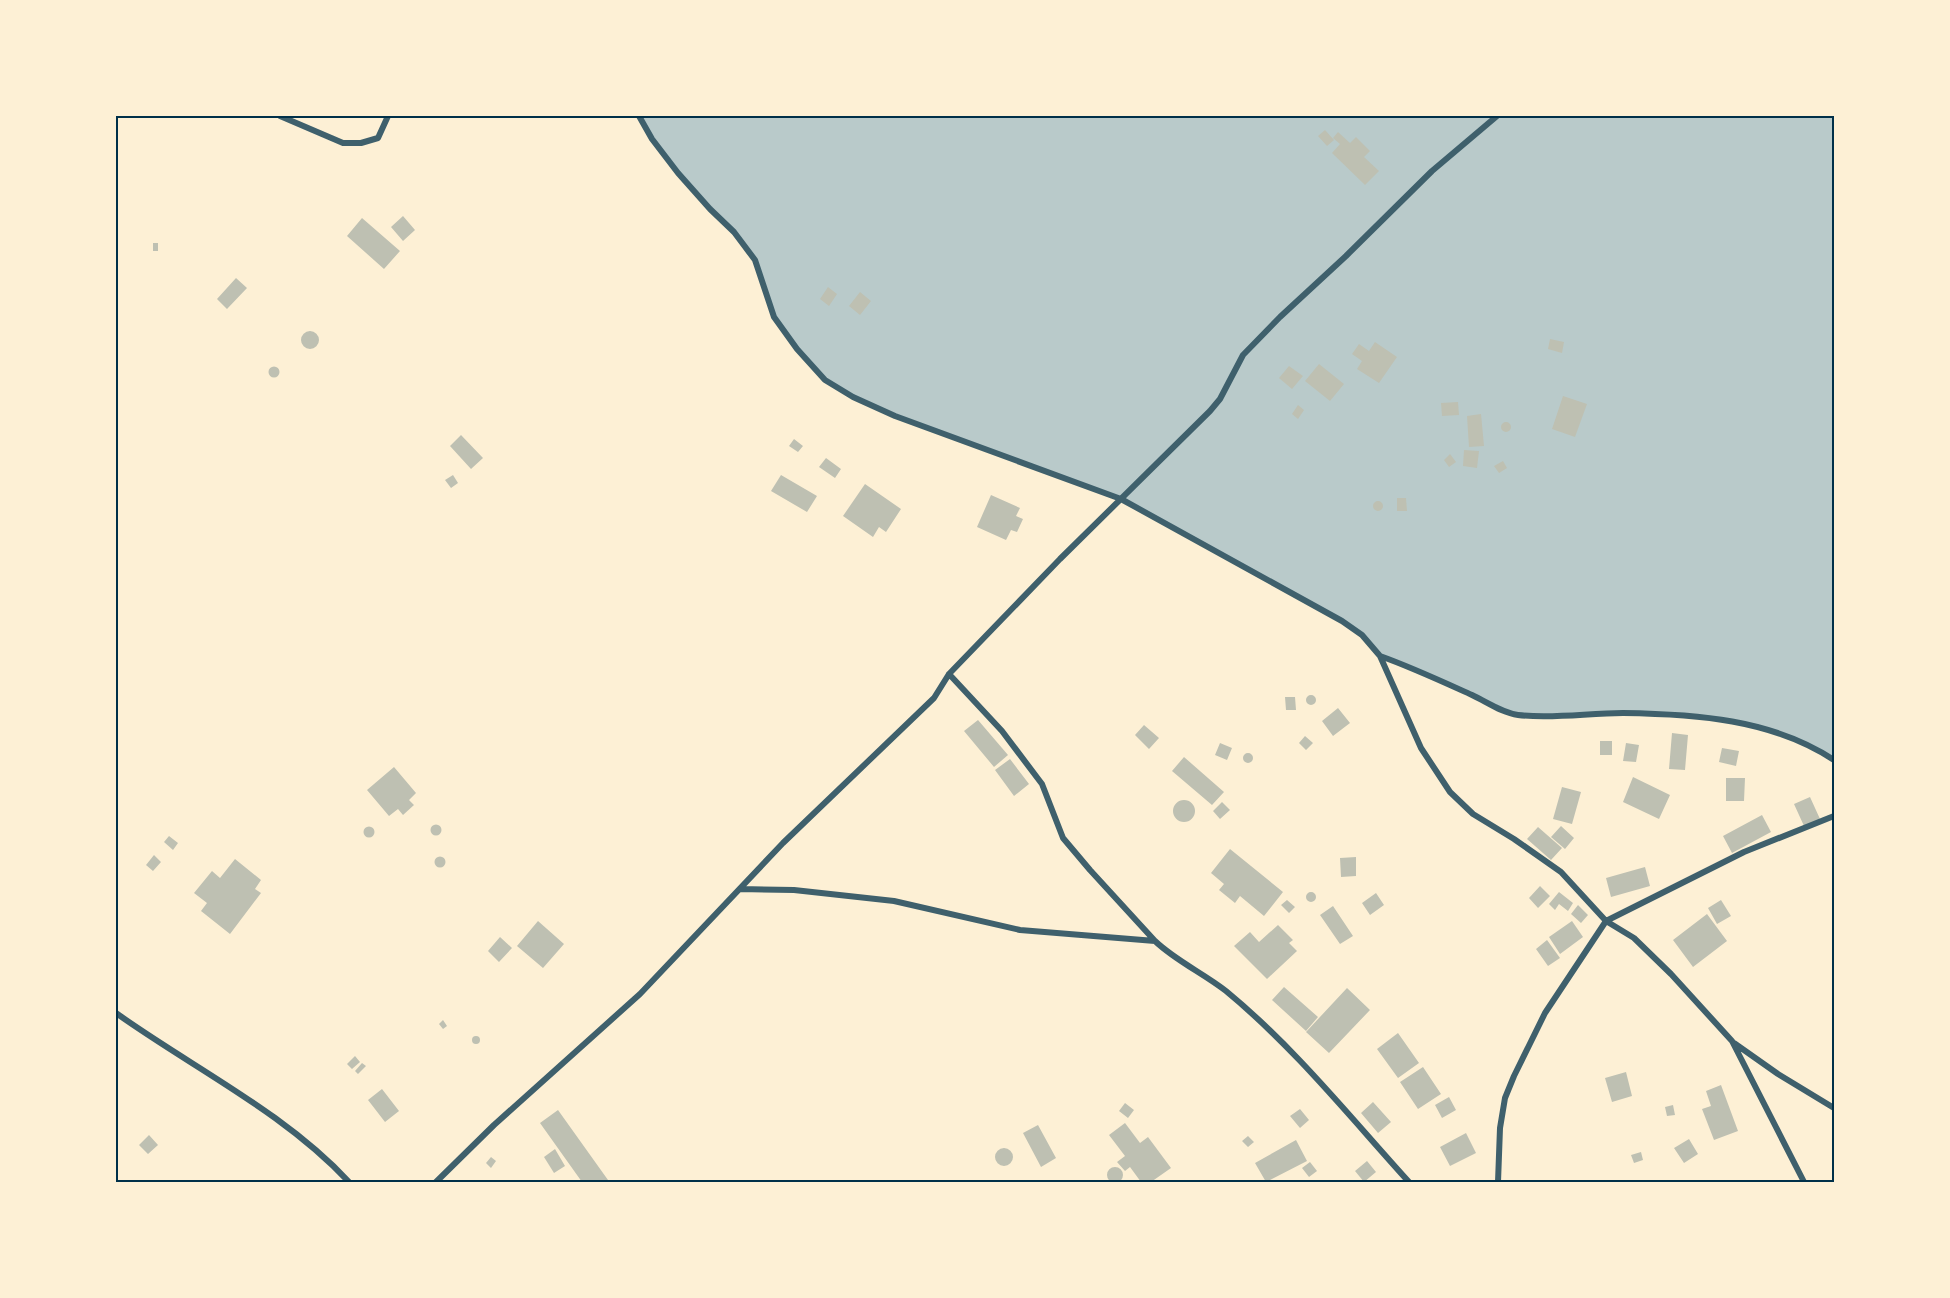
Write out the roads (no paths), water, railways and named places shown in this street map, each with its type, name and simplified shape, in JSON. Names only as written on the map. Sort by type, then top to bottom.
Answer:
[{"type":"street","points":[[280,116],[343,143],[362,143],[378,138],[388,116]]},
{"type":"street","points":[[639,116],[651,139],[678,173],[710,209],[735,232],[755,260],[774,317],[797,350],[825,380],[853,397],[895,416],[1121,499],[1356,630],[1380,656],[1421,748],[1450,792],[1473,814],[1514,839],[1560,872],[1606,921],[1634,938],[1671,974],[1732,1041],[1778,1074],[1834,1108]]},
{"type":"street","points":[[436,1182],[494,1125],[640,994],[783,843],[934,698],[949,674],[1060,559],[1210,411],[1220,399],[1243,355],[1280,317],[1432,171],[1497,116]]},
{"type":"street","points":[[1380,656],[1420,671],[1516,715],[1623,713],[1732,720],[1784,735],[1834,759]]},
{"type":"street","points":[[949,674],[1002,732],[1042,784],[1063,838],[1090,870],[1168,953],[1225,991],[1256,1019],[1311,1073],[1409,1182]]},
{"type":"street","points":[[1498,1182],[1500,1128],[1505,1098],[1514,1076],[1545,1013],[1606,921],[1744,852],[1834,816]]},
{"type":"street","points":[[740,889],[794,890],[894,901],[1020,930],[1155,941]]},
{"type":"street","points":[[116,1013],[271,1116],[332,1164],[349,1182]]},
{"type":"street","points":[[1732,1041],[1804,1182]]}]
